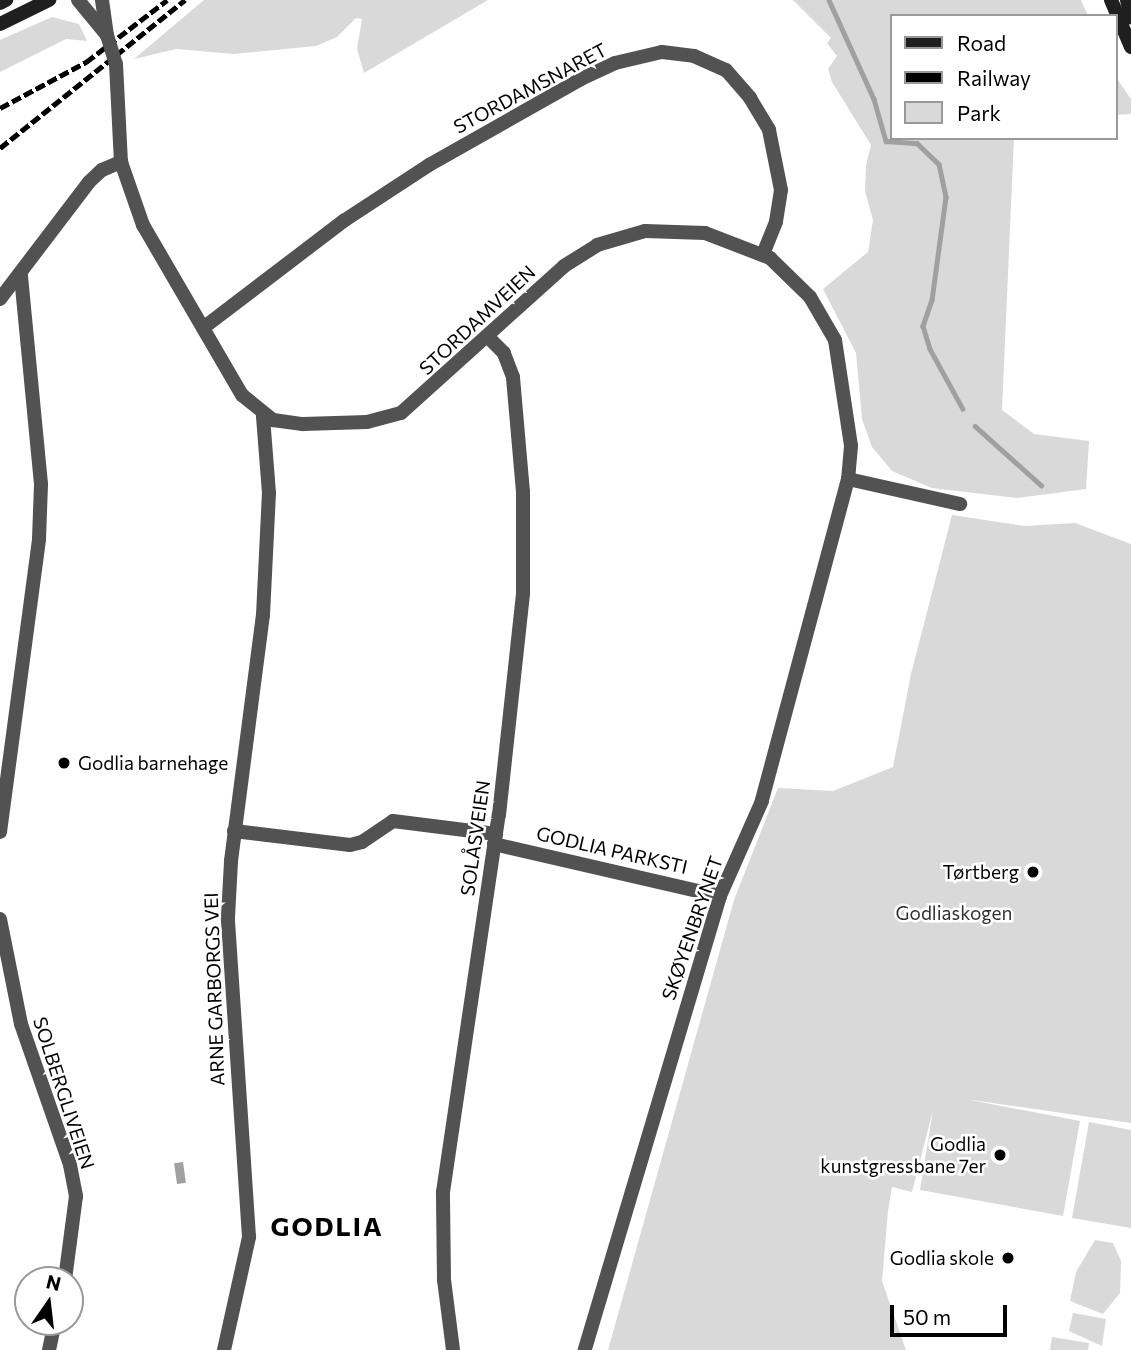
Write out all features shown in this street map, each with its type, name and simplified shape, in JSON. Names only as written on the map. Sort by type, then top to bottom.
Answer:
[{"type":"main road","points":[[0,3],[6,0]]},
{"type":"main road","points":[[0,24],[49,0]]},
{"type":"main road","points":[[1126,0],[1131,18]]},
{"type":"main road","points":[[1117,14],[1131,47]]},
{"type":"street","points":[[78,0],[104,28]]},
{"type":"street","points":[[102,0],[104,28],[116,64],[121,162],[154,247],[242,395],[263,416]]},
{"type":"street","name":"STORDAMSNARET","points":[[203,328],[355,213],[442,157],[592,74],[662,52],[694,56],[726,70],[750,98],[769,130],[781,190],[776,222],[762,254]]},
{"type":"street","points":[[0,299],[21,275],[89,182],[102,170],[121,162]]},
{"type":"street","name":"STORDAMVEIEN","points":[[263,416],[303,425],[393,416],[410,407],[574,259],[626,235],[689,230],[727,239],[762,254],[802,286],[835,340],[849,433],[848,479]]},
{"type":"street","points":[[0,832],[4,751],[36,574],[41,484],[21,275]]},
{"type":"street","name":"SOLÅSVEIEN","points":[[453,1350],[441,1214],[495,839],[520,642],[523,492],[511,368],[488,337]]},
{"type":"street","name":"ARNE GARBORGS VEI","points":[[224,1350],[248,1237],[229,966],[234,831],[264,603],[269,493],[263,416]]},
{"type":"street","points":[[848,479],[960,504]]},
{"type":"street","name":"SKØYENBRYNET","points":[[585,1350],[720,896],[762,801],[848,479]]},
{"type":"street","name":"GODLIA PARKSTI","points":[[234,831],[351,845],[362,842],[393,821],[495,839],[720,896]]},
{"type":"street","name":"SOLBERGLIVEIEN","points":[[0,919],[3,955],[21,1024],[72,1175],[76,1218],[67,1266]]},
{"type":"green space","points":[[204,0],[488,0],[364,73],[357,49],[362,19],[356,18],[337,37],[316,46],[234,54],[176,49],[134,59]]},
{"type":"green space","points":[[793,0],[1081,0],[1087,14],[890,14],[890,140],[1014,140],[1002,410],[1034,434],[1089,441],[1086,489],[1017,498],[932,488],[892,471],[872,447],[862,419],[856,353],[823,289],[868,252],[873,220],[865,191],[866,165],[871,145],[832,82],[828,69],[837,56],[827,43],[831,38]]},
{"type":"green space","points":[[52,17],[79,24],[87,41],[66,39],[0,72],[0,40]]},
{"type":"green space","points":[[1117,79],[1131,99],[1131,114],[1117,115]]},
{"type":"green space","name":"Godliaskogen","points":[[952,515],[1025,526],[1075,523],[1131,544],[1131,1123],[965,1099],[1080,1121],[1063,1216],[920,1190],[933,1110],[912,1192],[892,1187],[888,1211],[882,1281],[906,1350],[608,1350],[734,900],[778,788],[833,791],[893,767],[911,674]]},
{"type":"green space","points":[[1089,1122],[1131,1130],[1131,1228],[1072,1218]]},
{"type":"green space","points":[[1095,1240],[1113,1243],[1121,1261],[1120,1293],[1103,1314],[1070,1301],[1076,1272]]},
{"type":"green space","points":[[1073,1313],[1106,1319],[1102,1346],[1069,1331]]},
{"type":"green space","points":[[1052,1337],[1089,1343],[1088,1350],[1050,1350]]},
{"type":"shaded area","points":[[183,1162],[186,1183],[177,1184],[174,1163]]},
{"type":"waterway","points":[[829,0],[874,99],[886,141],[917,143],[939,164],[946,197],[932,300],[923,326],[930,349],[963,409]]},
{"type":"waterway","points":[[975,426],[1041,485]]},
{"type":"railway","points":[[0,108],[86,62],[167,0]]},
{"type":"railway","points":[[0,148],[185,0]]},
{"type":"place","name":"Godlia barnehage","points":[[64,763]]},
{"type":"place","name":"Tørtberg","points":[[1033,872]]},
{"type":"place","name":"Godlia kunstgressbane 7er","points":[[1000,1155]]},
{"type":"place","name":"Godlia skole","points":[[1008,1258]]},
{"type":"district","name":"GODLIA","points":[[327,1226]]}]
